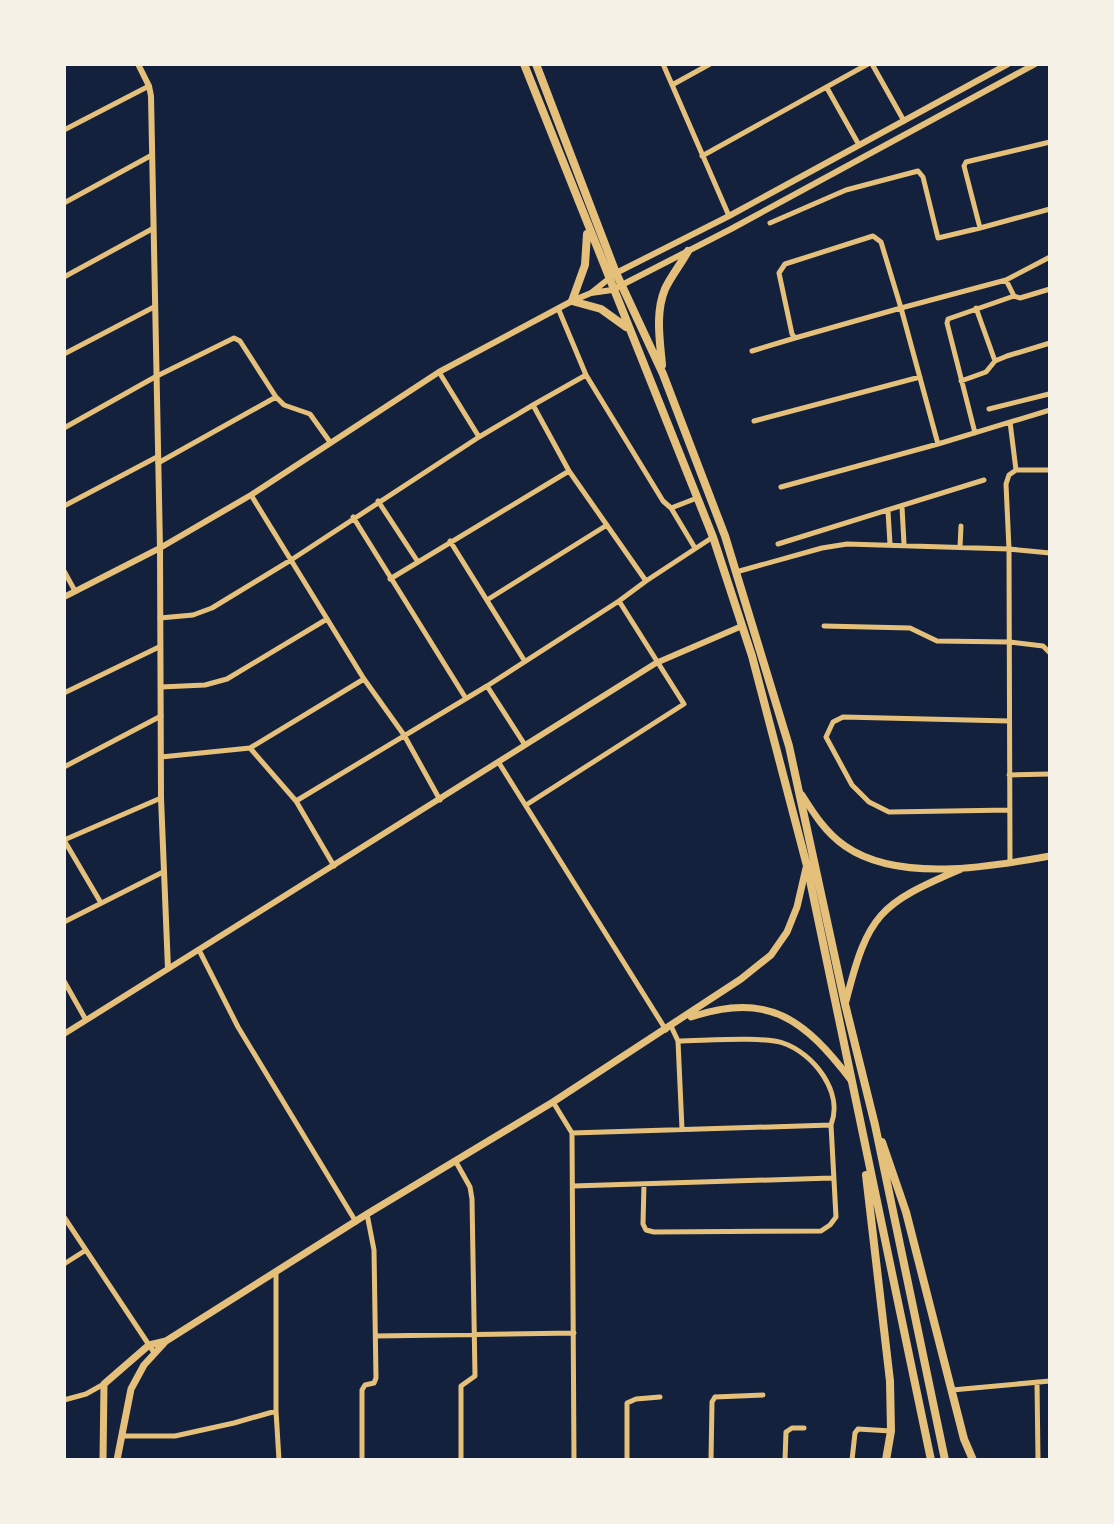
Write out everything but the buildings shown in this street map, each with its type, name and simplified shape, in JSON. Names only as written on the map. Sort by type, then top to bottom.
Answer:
[{"type":"highway","points":[[524,64],[612,290],[698,498],[742,626],[807,866],[931,1460]]},
{"type":"highway","points":[[536,64],[616,273],[663,374],[725,536],[789,746],[845,1004],[875,1125],[945,1460]]},
{"type":"highway","points":[[587,225],[585,265],[572,301],[601,309],[629,330]]},
{"type":"highway","points":[[663,374],[659,329],[661,305],[665,289],[688,251]]},
{"type":"highway","points":[[875,1125],[906,1212],[964,1439],[973,1460]]},
{"type":"highway","points":[[863,1142],[888,1367],[891,1431],[886,1460]]},
{"type":"main road","points":[[798,790],[835,839],[871,860],[896,866],[964,867],[1050,856]]},
{"type":"main road","points":[[117,1460],[131,1389],[139,1372],[166,1341],[669,1028],[771,955],[787,932],[807,866]]},
{"type":"main road","points":[[845,1004],[861,948],[882,913],[915,889],[964,867]]},
{"type":"main road","points":[[681,1020],[731,1008],[765,1009],[811,1033],[851,1080]]},
{"type":"main road","points":[[103,1460],[104,1384],[149,1345],[166,1341]]},
{"type":"street","points":[[138,64],[149,86],[153,154],[161,798],[168,969]]},
{"type":"street","points":[[663,64],[729,216]]},
{"type":"street","points":[[672,85],[710,64]]},
{"type":"street","points":[[702,156],[870,64],[904,121]]},
{"type":"street","points":[[591,293],[616,273],[729,216],[1008,64]]},
{"type":"street","points":[[64,597],[160,548],[251,495],[439,372],[572,301],[591,293],[612,290],[688,251],[1026,66],[1035,64]]},
{"type":"street","points":[[64,130],[149,86]]},
{"type":"street","points":[[827,88],[859,145]]},
{"type":"street","points":[[980,228],[964,171],[966,162],[1050,142]]},
{"type":"street","points":[[64,203],[153,154]]},
{"type":"street","points":[[770,223],[846,190],[918,171],[923,177],[938,238],[1050,209]]},
{"type":"street","points":[[64,277],[152,229]]},
{"type":"street","points":[[795,338],[779,273],[781,268],[785,264],[873,236],[881,242],[938,444]]},
{"type":"street","points":[[752,351],[1006,280],[1050,257]]},
{"type":"street","points":[[1006,280],[1014,296]]},
{"type":"street","points":[[975,433],[948,319],[1014,296],[1020,298],[1050,289]]},
{"type":"street","points":[[64,354],[154,307]]},
{"type":"street","points":[[558,308],[586,375],[695,548]]},
{"type":"street","points":[[976,308],[995,361]]},
{"type":"street","points":[[64,428],[155,377],[234,338],[240,341],[276,397],[284,405],[310,414],[330,442]]},
{"type":"street","points":[[961,381],[986,372],[995,361],[1050,343]]},
{"type":"street","points":[[439,372],[479,437]]},
{"type":"street","points":[[160,618],[202,612],[291,560],[479,437],[586,375]]},
{"type":"street","points":[[754,421],[920,377]]},
{"type":"street","points":[[989,409],[1050,394],[1050,400]]},
{"type":"street","points":[[64,506],[276,397]]},
{"type":"street","points":[[533,405],[569,471],[646,581]]},
{"type":"street","points":[[781,487],[1050,410]]},
{"type":"street","points":[[1010,422],[1016,470]]},
{"type":"street","points":[[1010,862],[1006,484],[1009,475],[1016,470],[1050,470]]},
{"type":"street","points":[[390,579],[569,471]]},
{"type":"street","points":[[778,544],[984,480]]},
{"type":"street","points":[[251,495],[364,679],[404,735],[440,800]]},
{"type":"street","points":[[671,508],[698,498]]},
{"type":"street","points":[[378,501],[418,562]]},
{"type":"street","points":[[902,507],[904,544]]},
{"type":"street","points":[[888,511],[890,544]]},
{"type":"street","points":[[353,517],[465,697]]},
{"type":"street","points":[[487,600],[607,525]]},
{"type":"street","points":[[960,547],[961,526]]},
{"type":"street","points":[[296,801],[487,686],[713,537]]},
{"type":"street","points":[[450,541],[524,660]]},
{"type":"street","points":[[736,572],[847,544],[904,544],[1050,553]]},
{"type":"street","points":[[64,571],[75,591]]},
{"type":"street","points":[[526,805],[684,704],[619,601]]},
{"type":"street","points":[[161,687],[205,685],[227,679],[327,619]]},
{"type":"street","points":[[64,1034],[656,663],[742,626]]},
{"type":"street","points":[[824,626],[910,628],[937,641],[1010,642],[1043,646],[1050,653]]},
{"type":"street","points":[[64,693],[159,647]]},
{"type":"street","points":[[161,757],[250,748],[364,679]]},
{"type":"street","points":[[487,686],[525,746]]},
{"type":"street","points":[[64,767],[161,716]]},
{"type":"street","points":[[1009,721],[843,717],[833,722],[826,737],[852,785],[869,802],[889,812],[1010,810]]},
{"type":"street","points":[[250,748],[296,801],[334,866]]},
{"type":"street","points":[[499,763],[678,1041],[682,1129]]},
{"type":"street","points":[[1009,775],[1050,774]]},
{"type":"street","points":[[101,903],[64,840],[161,798]]},
{"type":"street","points":[[64,922],[163,872]]},
{"type":"street","points":[[199,950],[238,1027],[356,1222]]},
{"type":"street","points":[[64,981],[86,1020]]},
{"type":"street","points":[[64,997],[71,993]]},
{"type":"street","points":[[644,1184],[643,1224],[646,1230],[654,1232],[821,1231],[836,1217],[832,1178],[831,1125],[834,1112],[828,1078],[785,1043],[678,1041]]},
{"type":"street","points":[[553,1102],[572,1133],[574,1460]]},
{"type":"street","points":[[572,1133],[831,1125]]},
{"type":"street","points":[[456,1162],[470,1187],[472,1199],[476,1335],[475,1376],[461,1386],[461,1460]]},
{"type":"street","points":[[573,1186],[832,1178]]},
{"type":"street","points":[[362,1460],[362,1390],[365,1385],[374,1383],[376,1378],[374,1250],[367,1214]]},
{"type":"street","points":[[65,1221],[155,1354]]},
{"type":"street","points":[[64,1264],[86,1250]]},
{"type":"street","points":[[276,1273],[279,1460]]},
{"type":"street","points":[[376,1336],[574,1333]]},
{"type":"street","points":[[951,1390],[1050,1381]]},
{"type":"street","points":[[1037,1382],[1038,1460]]},
{"type":"street","points":[[64,1400],[86,1394],[104,1384]]},
{"type":"street","points":[[711,1460],[712,1402],[715,1397],[763,1395]]},
{"type":"street","points":[[627,1460],[627,1403],[660,1397]]},
{"type":"street","points":[[121,1436],[175,1436],[276,1411]]},
{"type":"street","points":[[785,1460],[786,1432],[792,1428],[804,1428]]},
{"type":"street","points":[[852,1460],[858,1429],[891,1431]]}]
